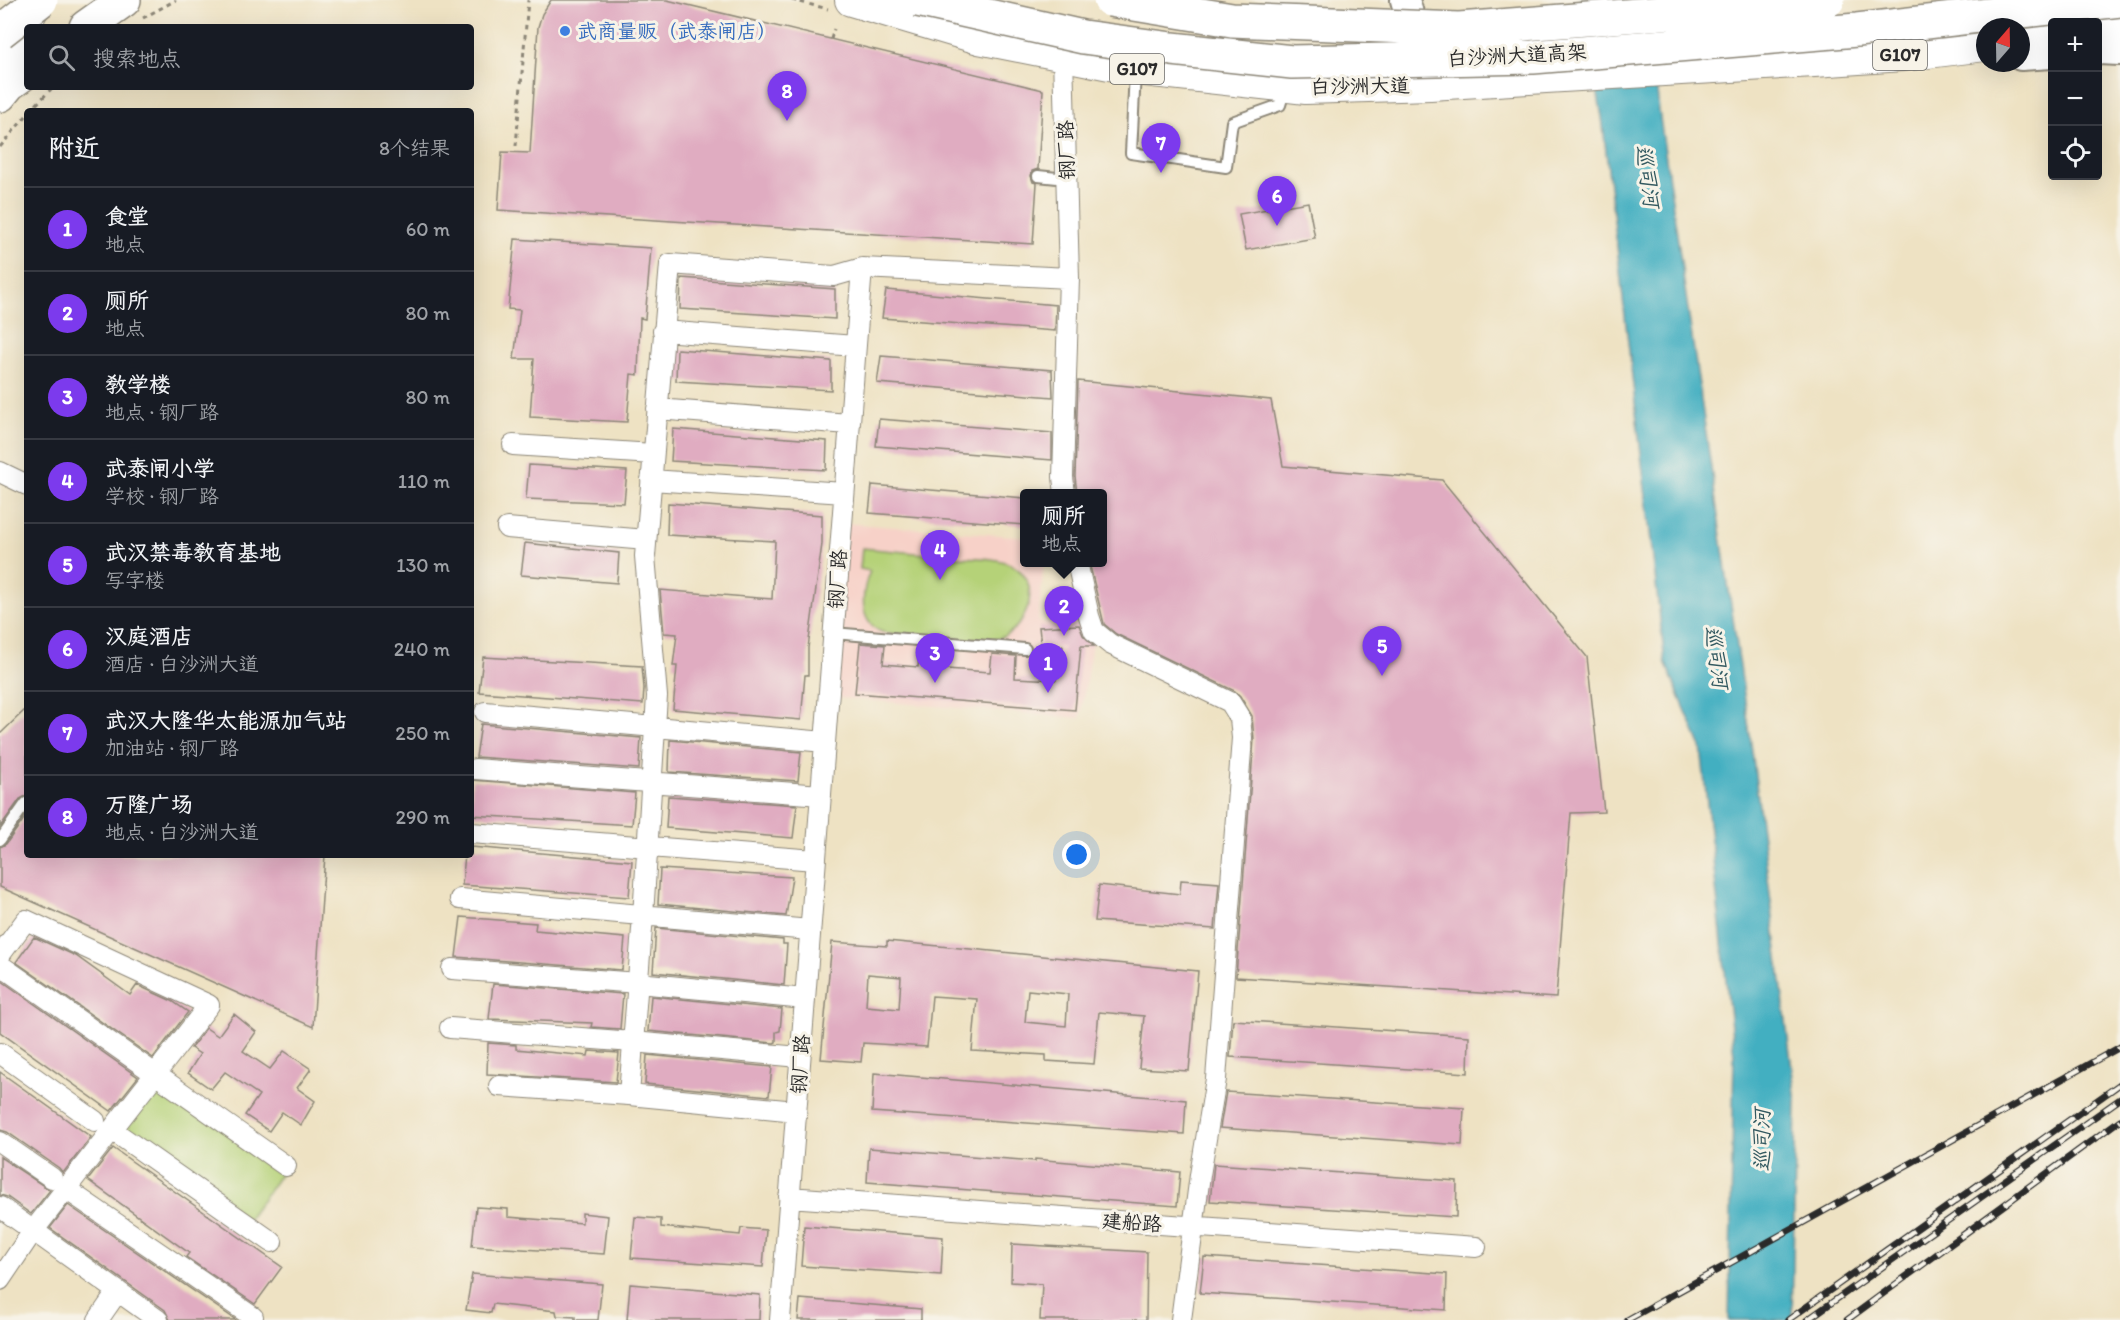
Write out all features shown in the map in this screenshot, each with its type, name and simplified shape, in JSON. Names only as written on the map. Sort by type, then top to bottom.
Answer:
[{"type":"highway","points":[[0,32],[39,0]]},
{"type":"highway","name":"白沙洲大道高架","points":[[917,0],[1083,37],[1292,62],[1533,57],[1857,30],[2120,0]]},
{"type":"highway","name":"白沙洲大道高架","points":[[1110,0],[1232,20],[1460,28],[1828,0]]},
{"type":"highway","points":[[94,24],[132,10]]},
{"type":"highway","points":[[0,95],[9,84],[24,73]]},
{"type":"main road","points":[[26,24],[39,0]]},
{"type":"main road","name":"白沙洲大道","points":[[851,0],[980,38],[1135,69],[1306,88],[1430,84],[1760,64],[1903,54],[1976,46]]},
{"type":"main road","points":[[1405,0],[1430,84]]},
{"type":"main road","points":[[0,74],[24,28]]},
{"type":"main road","points":[[2102,30],[2120,28]]},
{"type":"main road","points":[[2030,39],[2048,37]]},
{"type":"main road","points":[[2102,50],[2120,51]]},
{"type":"main road","points":[[2030,55],[2048,54]]},
{"type":"main road","points":[[1760,64],[1800,74],[1976,60]]},
{"type":"street","name":"钢厂路","points":[[1063,55],[1069,278],[1064,489]]},
{"type":"street","points":[[629,1095],[657,696],[645,556],[670,264],[834,276],[862,268],[1069,278]]},
{"type":"street","name":"钢厂路","points":[[780,1320],[862,268]]},
{"type":"street","points":[[663,331],[855,346]]},
{"type":"street","points":[[657,409],[849,424]]},
{"type":"street","points":[[513,445],[653,454]]},
{"type":"street","points":[[0,472],[24,484]]},
{"type":"street","points":[[651,480],[844,493]]},
{"type":"street","points":[[507,528],[646,540]]},
{"type":"street","points":[[1078,567],[1094,631],[1110,644],[1230,702],[1240,718],[1242,738],[1216,1079],[1181,1320]]},
{"type":"street","points":[[485,712],[825,742]]},
{"type":"street","points":[[475,769],[821,795]]},
{"type":"street","points":[[474,833],[815,860]]},
{"type":"street","points":[[460,899],[810,930]]},
{"type":"street","points":[[0,955],[26,920],[209,1005],[156,1073],[104,1125],[59,1183],[33,1231],[0,1280]]},
{"type":"street","points":[[0,965],[286,1166]]},
{"type":"street","points":[[452,969],[638,983],[805,999]]},
{"type":"street","points":[[450,1028],[800,1057]]},
{"type":"street","points":[[0,1053],[272,1242]]},
{"type":"street","points":[[499,1086],[629,1095],[796,1111]]},
{"type":"street","points":[[0,1142],[253,1317]]},
{"type":"street","name":"建船路","points":[[789,1197],[1476,1247]]},
{"type":"street","points":[[0,1207],[158,1320]]},
{"type":"street","points":[[98,1320],[118,1291]]},
{"type":"lane","points":[[1135,69],[1131,153],[1226,167],[1232,122],[1280,105],[1286,86]]},
{"type":"lane","points":[[1038,176],[1067,179]]},
{"type":"lane","points":[[833,633],[1025,649]]},
{"type":"lane","points":[[0,840],[24,806]]},
{"type":"path","points":[[132,10],[176,0]]},
{"type":"path","points":[[516,146],[528,0]]},
{"type":"path","points":[[831,39],[834,29]]},
{"type":"path","points":[[33,108],[50,90]]},
{"type":"path","points":[[0,147],[24,119]]},
{"type":"shaded area","points":[[842,523],[1020,537],[1020,567],[1044,567],[1038,622],[1083,625],[1094,631],[1080,718],[828,697]]},
{"type":"green space","points":[[862,548],[986,558],[1006,562],[1022,573],[1028,582],[1030,593],[1025,615],[1010,633],[986,641],[882,632],[868,621],[865,613],[865,587],[870,571],[860,569]]},
{"type":"green space","points":[[156,1073],[286,1166],[245,1224],[112,1130]]},
{"type":"water","name":"巡司河","points":[[1581,0],[1648,0],[1659,111],[1750,735],[1796,1101],[1792,1320],[1729,1320],[1734,1055],[1701,747],[1665,662],[1602,117]]},
{"type":"building","points":[[551,0],[667,0],[1043,90],[1038,169],[1032,171],[1031,176],[1033,182],[1037,183],[1033,244],[498,210],[502,152],[530,153],[538,27],[542,14]]},
{"type":"building","points":[[1308,202],[1315,238],[1246,250],[1239,214]]},
{"type":"building","points":[[515,239],[651,248],[645,319],[640,318],[638,375],[631,374],[627,422],[530,417],[534,359],[514,359],[520,310],[508,309]]},
{"type":"building","points":[[681,278],[835,289],[835,319],[680,309]]},
{"type":"building","points":[[886,290],[1056,305],[1055,331],[882,318]]},
{"type":"building","points":[[677,349],[831,361],[831,390],[676,381]]},
{"type":"building","points":[[881,356],[1052,370],[1053,397],[877,383]]},
{"type":"building","points":[[1078,381],[1271,400],[1283,466],[1442,480],[1587,657],[1604,812],[1571,813],[1556,998],[1236,977],[1254,739],[1252,716],[1235,691],[1116,634],[1104,624],[1090,567],[1107,567],[1107,489],[1076,489]]},
{"type":"building","points":[[879,419],[1052,433],[1052,460],[876,446]]},
{"type":"building","points":[[673,429],[827,441],[826,470],[671,461]]},
{"type":"building","points":[[529,465],[627,471],[624,503],[526,499]]},
{"type":"building","points":[[872,485],[1020,498],[1020,525],[869,513]]},
{"type":"building","points":[[668,503],[822,515],[822,544],[801,720],[673,709],[677,666],[673,666],[677,634],[664,633],[660,590],[772,599],[775,541],[667,535]]},
{"type":"building","points":[[525,543],[619,553],[617,583],[521,575]]},
{"type":"building","points":[[1079,625],[1083,635],[1094,646],[1081,646],[1075,710],[855,693],[860,643],[885,645],[883,664],[918,667],[920,648],[948,650],[946,669],[990,672],[992,654],[1016,656],[1015,678],[1056,680],[1063,646],[1041,646],[1039,627]]},
{"type":"building","points":[[483,657],[642,666],[643,704],[479,692]]},
{"type":"building","points":[[24,711],[24,797],[20,799],[0,827],[0,734]]},
{"type":"building","points":[[481,724],[641,738],[639,769],[476,757]]},
{"type":"building","points":[[670,740],[801,752],[798,781],[669,772]]},
{"type":"building","points":[[474,780],[635,793],[632,825],[474,815]]},
{"type":"building","points":[[668,796],[797,805],[793,838],[666,828]]},
{"type":"building","points":[[24,819],[24,858],[325,858],[313,1027],[0,887],[0,847],[6,844]]},
{"type":"building","points":[[474,847],[632,861],[629,897],[462,885],[465,858],[474,858]]},
{"type":"building","points":[[660,869],[792,877],[786,916],[658,904]]},
{"type":"building","points":[[1181,880],[1219,883],[1215,929],[1095,921],[1099,885],[1180,894]]},
{"type":"building","points":[[461,917],[536,923],[535,930],[625,938],[622,970],[456,957]]},
{"type":"building","points":[[656,928],[783,940],[783,944],[787,944],[784,985],[653,972]]},
{"type":"building","points":[[34,937],[76,956],[130,995],[137,985],[172,1001],[188,1012],[153,1058],[16,962]]},
{"type":"building","points":[[887,941],[1198,971],[1189,1071],[1139,1068],[1144,1016],[1099,1012],[1094,1064],[1046,1061],[1046,1055],[972,1051],[977,999],[932,996],[927,1047],[863,1043],[861,1062],[821,1059],[832,942],[887,946]],"holes":[[[868,974],[901,977],[899,1009],[866,1006]],[[1028,990],[1068,994],[1066,1026],[1025,1022]]]},
{"type":"building","points":[[2,981],[138,1077],[111,1111],[0,1032],[0,983]]},
{"type":"building","points":[[493,984],[623,994],[620,1029],[591,1027],[592,1023],[489,1019]]},
{"type":"building","points":[[651,996],[782,1009],[780,1031],[776,1032],[774,1043],[648,1031]]},
{"type":"building","points":[[234,1014],[256,1032],[243,1051],[270,1069],[284,1051],[311,1069],[297,1088],[315,1101],[301,1125],[282,1112],[269,1131],[245,1115],[259,1095],[225,1072],[211,1089],[188,1073],[200,1054],[191,1048],[206,1028],[218,1036]]},
{"type":"building","points":[[1233,1020],[1469,1036],[1468,1073],[1230,1057]]},
{"type":"building","points":[[488,1043],[516,1045],[516,1049],[588,1056],[589,1051],[619,1053],[616,1082],[487,1074]]},
{"type":"building","points":[[647,1055],[772,1067],[769,1096],[645,1084]]},
{"type":"building","points":[[0,1072],[91,1137],[63,1173],[7,1132],[0,1130]]},
{"type":"building","points":[[874,1073],[1186,1100],[1184,1134],[872,1112]]},
{"type":"building","points":[[1226,1092],[1464,1108],[1462,1145],[1220,1128]]},
{"type":"building","points":[[113,1148],[282,1267],[255,1304],[186,1257],[189,1253],[88,1180]]},
{"type":"building","points":[[869,1148],[1035,1161],[1035,1159],[1180,1172],[1177,1206],[867,1182]]},
{"type":"building","points":[[0,1157],[50,1190],[31,1214],[7,1197],[0,1195]]},
{"type":"building","points":[[1214,1164],[1457,1181],[1456,1217],[1210,1201]]},
{"type":"building","points":[[68,1205],[236,1320],[170,1320],[165,1310],[50,1228]]},
{"type":"building","points":[[476,1207],[508,1209],[508,1217],[582,1223],[582,1213],[608,1216],[604,1254],[472,1246]]},
{"type":"building","points":[[635,1217],[661,1219],[661,1227],[740,1235],[741,1228],[766,1230],[763,1267],[631,1258]]},
{"type":"building","points":[[804,1226],[943,1237],[941,1275],[801,1266]]},
{"type":"building","points":[[1012,1244],[1147,1252],[1146,1320],[1040,1320],[1042,1284],[1011,1282]]},
{"type":"building","points":[[1204,1257],[1447,1274],[1446,1310],[1200,1293]]},
{"type":"building","points":[[472,1274],[602,1284],[598,1320],[575,1320],[575,1317],[557,1316],[556,1311],[493,1304],[491,1313],[466,1310]]},
{"type":"building","points":[[630,1284],[760,1295],[759,1320],[627,1320]]},
{"type":"building","points":[[800,1299],[921,1309],[921,1320],[798,1320]]},
{"type":"railway","points":[[1627,1320],[2120,1047]]},
{"type":"railway","points":[[1788,1320],[2120,1084]]},
{"type":"railway","points":[[1807,1320],[2120,1099]]},
{"type":"railway","points":[[1847,1320],[2120,1120]]},
{"type":"place","name":"武商量贩（武泰闸店）","points":[[565,31]]},
{"type":"place","name":"万隆广场","points":[[787,121]]},
{"type":"place","name":"武汉大隆华太能源加气站","points":[[1161,173]]},
{"type":"place","name":"汉庭酒店","points":[[1277,226]]},
{"type":"place","name":"武泰闸小学","points":[[940,580]]},
{"type":"place","name":"厕所","points":[[1064,636]]},
{"type":"place","name":"武汉禁毒教育基地","points":[[1382,676]]},
{"type":"place","name":"教学楼","points":[[935,683]]},
{"type":"place","name":"食堂","points":[[1048,693]]}]
